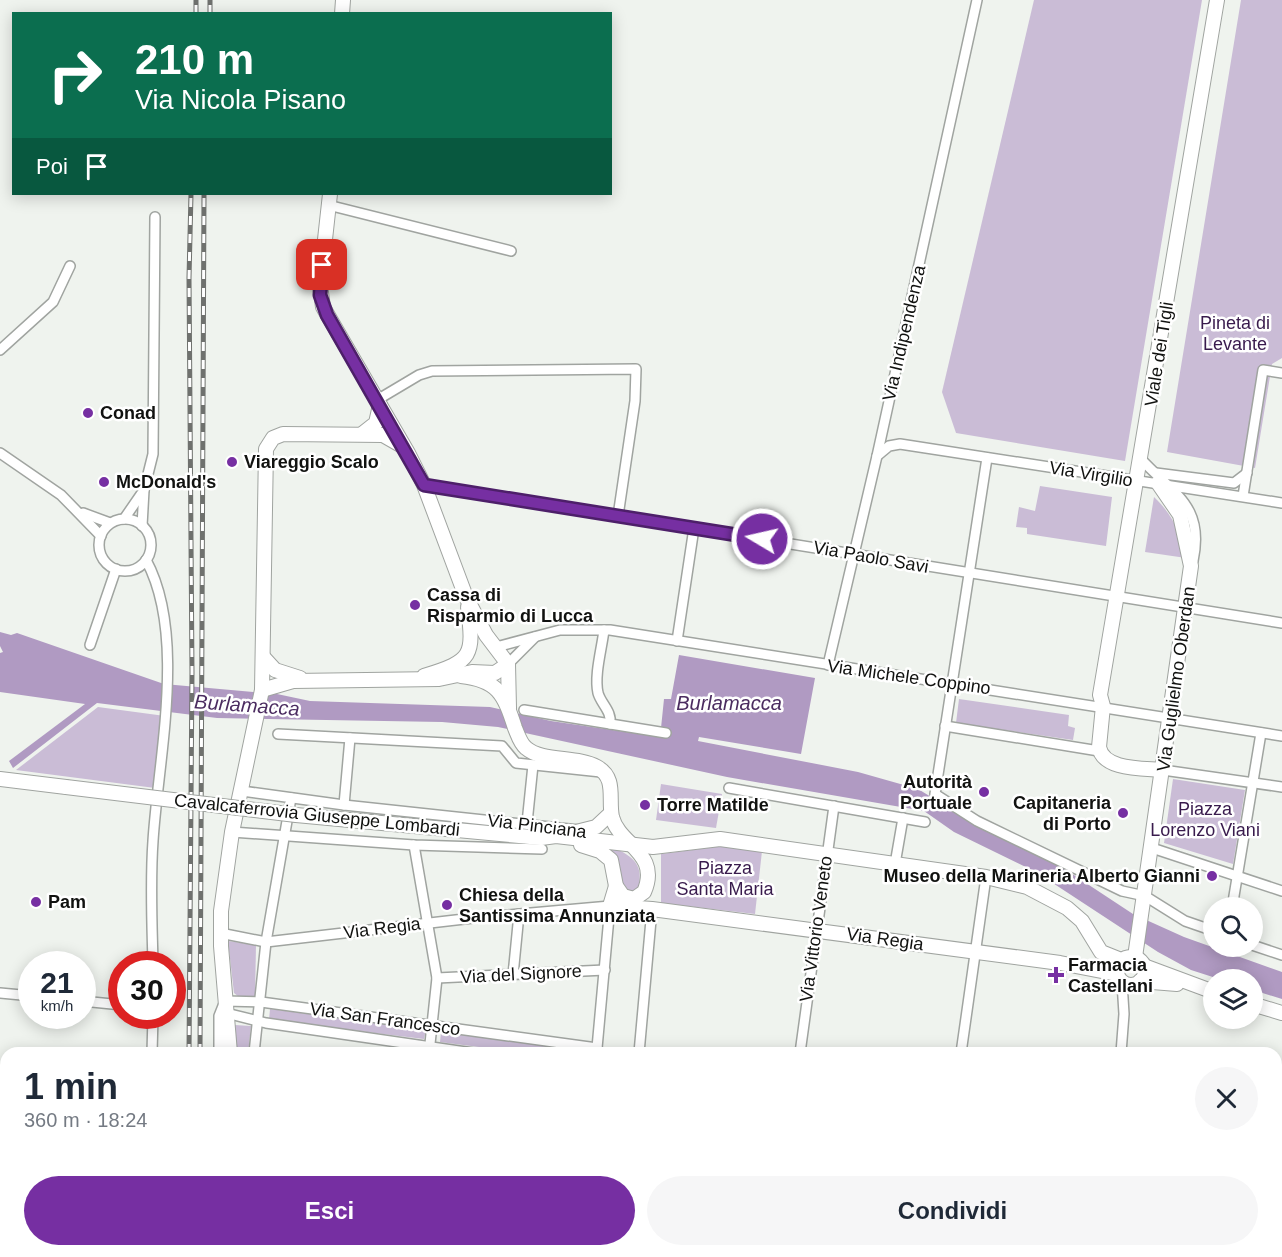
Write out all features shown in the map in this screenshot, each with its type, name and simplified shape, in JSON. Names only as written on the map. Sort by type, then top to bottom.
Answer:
[{"type":"street","name":"Via Indipendenza","points":[[828,665],[852,553],[877,456],[977,0]]},
{"type":"street","name":"Viale dei Tigli","points":[[1099,751],[1103,706],[1100,694],[1136,482],[1142,459],[1217,0]]},
{"type":"street","points":[[232,832],[414,845],[587,846],[604,853],[613,864],[616,886],[620,893],[630,899],[643,893],[647,880],[645,863],[635,845],[619,833],[611,813],[611,788],[603,773],[587,763],[534,753],[526,748],[519,739],[509,708],[508,664],[486,635],[466,597],[424,485],[322,302],[320,285],[329,199],[511,251]]},
{"type":"street","points":[[153,951],[151,888],[156,806],[166,725],[166,668],[161,603],[146,560],[151,542],[142,526],[144,490],[153,454],[155,217]]},
{"type":"street","points":[[0,350],[53,302],[70,266]]},
{"type":"street","points":[[362,434],[376,423],[379,403],[419,375],[432,371],[636,369],[635,401],[618,516]]},
{"type":"street","points":[[1243,496],[1263,370],[1282,373]]},
{"type":"street","points":[[882,428],[888,436],[900,444]]},
{"type":"street","points":[[230,1047],[220,933],[232,832],[262,690],[265,457],[268,445],[273,438],[283,434],[362,434],[387,436],[404,447]]},
{"type":"street","points":[[877,456],[889,446],[900,444]]},
{"type":"street","name":"Via Virgilio","points":[[900,444],[1136,482],[1161,480],[1282,503]]},
{"type":"street","points":[[0,453],[53,489],[101,536]]},
{"type":"street","points":[[987,458],[934,791],[941,800],[977,821],[1122,891],[1145,898],[1185,921],[1203,927]]},
{"type":"street","points":[[1142,459],[1161,480],[1234,483],[1246,473]]},
{"type":"street","name":"Via Guglielmo Oberdan","points":[[1135,958],[1191,566],[1180,515],[1161,480]]},
{"type":"street","name":"Via Paolo Savi","points":[[424,485],[1282,623]]},
{"type":"street","points":[[144,490],[124,519],[110,524],[101,536],[100,549],[103,558],[116,569],[133,570],[146,560]]},
{"type":"street","points":[[75,509],[110,524]]},
{"type":"street","points":[[124,519],[142,526]]},
{"type":"street","points":[[677,641],[694,528]]},
{"type":"street","points":[[90,645],[116,569]]},
{"type":"street","points":[[401,681],[444,669],[466,656],[471,642],[466,597]]},
{"type":"street","name":"Via Michele Coppino","points":[[496,647],[566,630],[604,630],[952,682],[1282,736]]},
{"type":"street","points":[[604,630],[598,684],[599,695],[609,713],[610,724]]},
{"type":"street","points":[[262,690],[277,683],[307,680],[401,681],[461,676],[472,672],[495,673],[508,664],[535,637]]},
{"type":"street","points":[[264,657],[275,670],[307,680]]},
{"type":"street","points":[[461,676],[489,682],[509,708]]},
{"type":"street","points":[[524,710],[666,733]]},
{"type":"street","points":[[945,726],[1099,751],[1113,764],[1282,787]]},
{"type":"street","points":[[1234,897],[1262,733]]},
{"type":"street","points":[[278,734],[502,746],[516,763],[603,773]]},
{"type":"street","points":[[344,805],[350,738]]},
{"type":"street","points":[[527,823],[532,765]]},
{"type":"street","name":"Cavalcaferrovia Giuseppe Lombardi","points":[[0,779],[541,844],[556,836],[657,846],[720,839],[986,877],[1027,887],[1067,908],[1082,921],[1101,951],[1135,958],[1188,985]]},
{"type":"street","points":[[729,788],[926,822]]},
{"type":"street","name":"Via Pinciana","points":[[242,791],[344,805],[589,831],[615,842]]},
{"type":"street","points":[[255,1047],[266,942],[291,798]]},
{"type":"street","name":"Via Vittorio Veneto","points":[[801,1047],[815,930],[834,806]]},
{"type":"street","points":[[556,836],[589,831],[599,826],[611,813]]},
{"type":"street","points":[[895,864],[903,818]]},
{"type":"street","points":[[414,845],[437,978],[429,1047]]},
{"type":"street","points":[[1152,848],[1282,891]]},
{"type":"street","points":[[962,1047],[986,877]]},
{"type":"street","points":[[599,1047],[610,906],[616,886]]},
{"type":"street","name":"Via Regia","points":[[630,899],[652,909]]},
{"type":"street","name":"Via Regia","points":[[220,933],[266,942],[428,923],[610,906],[652,909],[1078,965],[1120,978]]},
{"type":"street","points":[[640,1047],[652,909]]},
{"type":"street","points":[[513,975],[519,914]]},
{"type":"street","points":[[1263,949],[1282,955]]},
{"type":"street","points":[[1121,1047],[1124,1014],[1117,967],[1135,958],[1145,973],[1140,981]]},
{"type":"street","name":"Via del Signore","points":[[437,978],[605,970]]},
{"type":"street","points":[[1120,978],[1131,985],[1140,981],[1188,985],[1203,989]]},
{"type":"street","points":[[0,993],[18,995]]},
{"type":"street","name":"Via San Francesco","points":[[226,1007],[261,1002],[579,1047]]},
{"type":"street","points":[[219,1047],[219,1017],[226,1007]]},
{"type":"street","name":"Via San Francesco","points":[[226,1007],[258,1022],[411,1047]]},
{"type":"street","points":[[1263,1007],[1282,1012]]},
{"type":"street","points":[[152,1047],[153,1029]]},
{"type":"green space","points":[[1034,0],[1202,0],[1125,461],[956,433],[942,392]]},
{"type":"green space","name":"Pineta di Levante","points":[[1241,0],[1282,0],[1282,358],[1272,364],[1255,468],[1167,452]]},
{"type":"green space","points":[[1040,486],[1112,497],[1106,546],[1027,534],[1027,528],[1016,527],[1019,507],[1035,511]]},
{"type":"green space","points":[[1154,497],[1175,524],[1186,558],[1145,552]]},
{"type":"green space","points":[[959,699],[1069,715],[1068,726],[1075,728],[1073,740],[956,723]]},
{"type":"green space","points":[[98,707],[165,716],[155,788],[16,770]]},
{"type":"green space","name":"Piazza Lorenzo Viani","points":[[1173,779],[1245,790],[1233,864],[1164,843]]},
{"type":"green space","points":[[661,784],[722,794],[716,828],[656,820]]},
{"type":"green space","name":"Piazza Santa Maria","points":[[723,846],[762,851],[755,914],[661,903],[661,854]]},
{"type":"green space","points":[[612,847],[627,854],[636,863],[640,875],[638,891],[624,890],[619,864],[610,850]]},
{"type":"green space","points":[[228,941],[256,945],[255,997],[239,997],[234,993]]},
{"type":"green space","points":[[270,1009],[426,1029],[424,1039],[269,1020]]},
{"type":"green space","points":[[235,1025],[251,1026],[249,1047],[236,1047]]},
{"type":"green space","points":[[441,1032],[555,1047],[479,1047],[440,1042]]},
{"type":"water","name":"Burlamacca","points":[[0,632],[11,635],[17,633],[164,684],[277,694],[310,701],[490,707],[551,721],[667,738],[669,730],[661,728],[664,699],[671,699],[679,655],[815,678],[801,754],[699,737],[698,741],[858,772],[918,789],[964,817],[1051,860],[1133,914],[1203,944],[1203,957],[1240,957],[1282,972],[1282,999],[1263,993],[1263,969],[1203,969],[1203,974],[1191,970],[1158,952],[1036,872],[954,832],[924,811],[727,777],[498,727],[442,722],[217,718],[97,703],[13,768],[9,761],[85,704],[0,692],[0,653],[3,652],[0,646]]},
{"type":"railway","points":[[196,0],[196,12]]},
{"type":"railway","points":[[210,0],[210,12]]},
{"type":"railway","points":[[189,1047],[192,672],[189,278],[191,195]]},
{"type":"railway","points":[[200,1047],[204,195]]},
{"type":"place","name":"Conad","points":[[88,413]]},
{"type":"place","name":"Viareggio Scalo","points":[[232,462]]},
{"type":"place","name":"McDonald's","points":[[104,482]]},
{"type":"place","name":"Cassa di Risparmio di Lucca","points":[[415,605]]},
{"type":"place","name":"Autorità Portuale","points":[[984,792]]},
{"type":"place","name":"Torre Matilde","points":[[645,805]]},
{"type":"place","name":"Capitaneria di Porto","points":[[1123,813]]},
{"type":"place","name":"Museo della Marineria Alberto Gianni","points":[[1212,876]]},
{"type":"place","name":"Pam","points":[[36,902]]},
{"type":"place","name":"Chiesa della Santissima Annunziata","points":[[447,905]]},
{"type":"place","name":"Farmacia Castellani","points":[[1056,975]]},
{"type":"route","points":[[322,265],[320,295],[323,307],[424,485],[762,539]]}]
